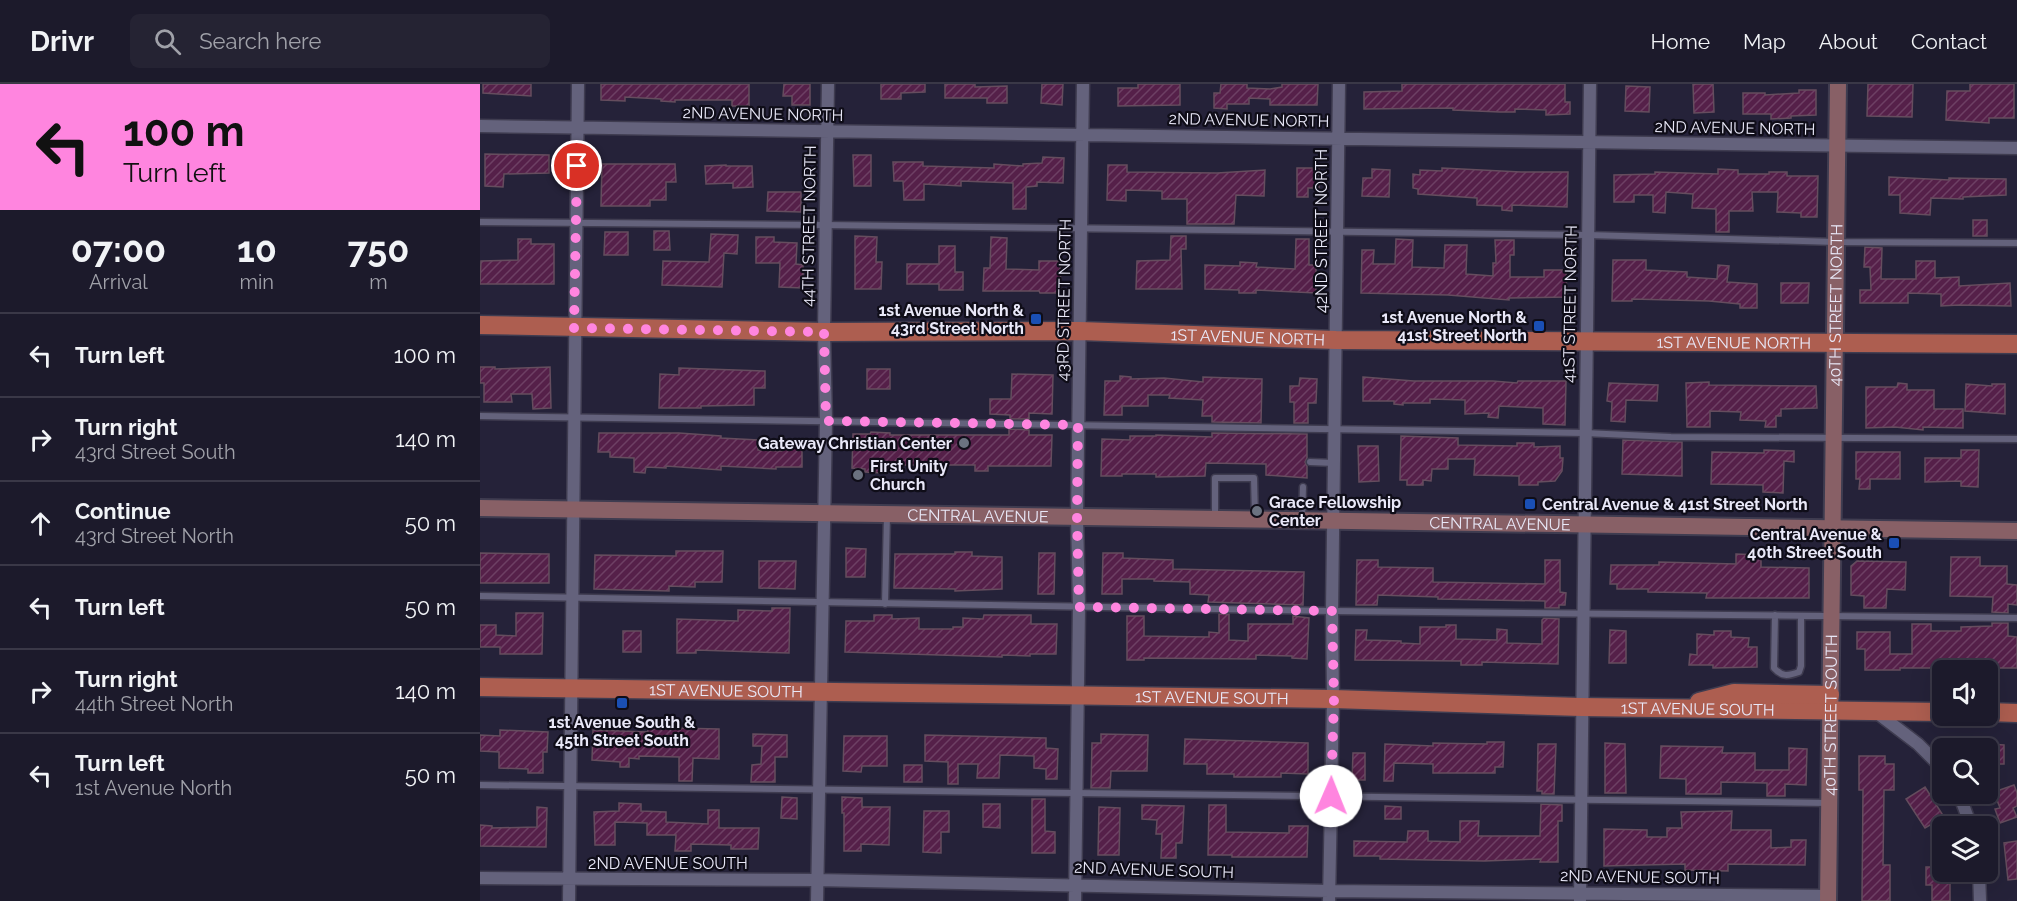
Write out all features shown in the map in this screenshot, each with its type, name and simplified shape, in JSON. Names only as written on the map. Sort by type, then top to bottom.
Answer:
[{"type":"main road","name":"40TH STREET NORTH","points":[[1833,528],[1838,84]]},
{"type":"main road","name":"1ST AVENUE NORTH","points":[[480,325],[824,332],[1080,331],[1336,340],[2017,344]]},
{"type":"main road","name":"CENTRAL AVENUE","points":[[480,508],[2017,531]]},
{"type":"main road","name":"40TH STREET SOUTH","points":[[1828,898],[1833,528]]},
{"type":"main road","name":"1ST AVENUE SOUTH","points":[[480,687],[1334,699],[1581,707],[1683,708],[1830,702],[1875,711],[1932,712]]},
{"type":"main road","points":[[1998,712],[2017,713]]},
{"type":"street","points":[[569,901],[578,84]]},
{"type":"street","name":"44TH STREET NORTH","points":[[817,901],[824,603],[826,421],[824,332],[828,84]]},
{"type":"street","name":"43RD STREET NORTH","points":[[1075,901],[1083,84]]},
{"type":"street","name":"42ND STREET NORTH","points":[[1329,896],[1334,699],[1332,611],[1339,84]]},
{"type":"street","name":"41ST STREET NORTH","points":[[1580,897],[1590,84]]},
{"type":"street","name":"2ND AVENUE NORTH","points":[[480,126],[1338,138],[1589,144],[2017,148]]},
{"type":"street","points":[[1875,711],[1918,744],[1932,758]]},
{"type":"street","name":"2ND AVENUE SOUTH","points":[[480,878],[817,879],[1075,884],[1329,896],[1828,898]]},
{"type":"street","points":[[1979,882],[1980,901]]},
{"type":"lane","points":[[480,222],[1588,235],[1836,242],[2017,243]]},
{"type":"lane","points":[[480,416],[1585,433],[1671,437],[1834,436],[2017,439]]},
{"type":"lane","points":[[1310,462],[1334,463]]},
{"type":"lane","points":[[1215,519],[1215,478],[1254,478],[1255,519]]},
{"type":"lane","points":[[1302,520],[1304,487]]},
{"type":"lane","points":[[885,604],[887,514]]},
{"type":"lane","points":[[480,596],[1332,611],[2017,618]]},
{"type":"lane","points":[[1775,615],[1774,668],[1784,675],[1799,672],[1801,666],[1801,616]]},
{"type":"lane","points":[[480,785],[1829,803]]},
{"type":"building","points":[[483,84],[531,84],[531,96],[483,93]]},
{"type":"building","points":[[601,84],[749,84],[749,106],[732,106],[732,100],[675,100],[675,102],[625,97],[625,101],[601,100]]},
{"type":"building","points":[[784,84],[810,84],[810,105],[792,105],[792,96],[783,96]]},
{"type":"building","points":[[881,84],[925,84],[925,92],[901,93],[901,99],[881,99]]},
{"type":"building","points":[[945,84],[975,84],[975,87],[1007,86],[1007,103],[987,103],[987,98],[945,98]]},
{"type":"building","points":[[1042,84],[1063,84],[1062,105],[1041,103]]},
{"type":"building","points":[[1138,84],[1180,84],[1180,105],[1118,106],[1118,88],[1138,88]]},
{"type":"building","points":[[1221,84],[1247,84],[1247,88],[1270,89],[1282,87],[1282,84],[1318,84],[1317,105],[1270,105],[1270,99],[1249,98],[1249,104],[1227,104],[1227,109],[1214,108],[1214,93],[1220,93]]},
{"type":"building","points":[[1402,84],[1565,84],[1565,102],[1570,102],[1570,114],[1546,115],[1546,110],[1515,109],[1515,112],[1500,112],[1453,110],[1453,108],[1364,109],[1364,92],[1402,91]]},
{"type":"building","points":[[1693,84],[1713,84],[1714,112],[1694,113]]},
{"type":"building","points":[[1868,84],[1913,84],[1912,117],[1867,116]]},
{"type":"building","points":[[1970,84],[2014,84],[2014,118],[1989,118],[1989,123],[1946,120],[1947,91],[1970,91]]},
{"type":"building","points":[[1626,86],[1650,87],[1649,112],[1625,111]]},
{"type":"building","points":[[1799,90],[1816,90],[1816,115],[1771,119],[1771,114],[1743,114],[1743,93],[1765,93],[1765,95],[1799,93]]},
{"type":"building","points":[[485,154],[549,155],[549,173],[504,174],[503,187],[485,186]]},
{"type":"building","points":[[853,155],[871,155],[871,186],[854,186]]},
{"type":"building","points":[[1043,157],[1064,158],[1063,183],[1037,182],[1037,186],[1026,187],[1026,209],[1013,209],[1013,183],[961,181],[961,186],[924,184],[924,200],[904,200],[903,181],[894,181],[893,162],[923,162],[923,166],[994,168],[994,164],[1023,166],[1023,164],[1042,163]]},
{"type":"building","points":[[602,164],[675,164],[676,182],[666,182],[666,200],[650,200],[650,206],[601,206]]},
{"type":"building","points":[[1108,165],[1127,165],[1127,172],[1217,173],[1265,170],[1264,196],[1236,195],[1234,224],[1187,224],[1187,199],[1162,199],[1162,191],[1126,190],[1126,201],[1107,200]]},
{"type":"building","points":[[705,166],[752,166],[753,187],[733,188],[733,183],[706,184]]},
{"type":"building","points":[[1297,168],[1319,168],[1319,188],[1308,188],[1308,197],[1297,197]]},
{"type":"building","points":[[1442,168],[1568,172],[1567,207],[1512,205],[1512,211],[1502,210],[1502,206],[1477,205],[1477,198],[1418,194],[1418,189],[1413,188],[1413,174],[1420,175],[1420,170],[1442,171]]},
{"type":"building","points":[[1372,169],[1390,170],[1389,197],[1362,196],[1363,178],[1372,178]]},
{"type":"building","points":[[1718,169],[1738,170],[1738,174],[1787,172],[1787,176],[1818,176],[1817,217],[1801,217],[1801,213],[1777,212],[1778,192],[1752,192],[1753,211],[1729,211],[1729,232],[1716,232],[1716,209],[1692,208],[1693,194],[1666,192],[1665,213],[1653,212],[1653,195],[1634,195],[1634,202],[1614,202],[1614,175],[1655,174],[1655,172],[1718,174]]},
{"type":"building","points":[[1889,177],[1949,180],[1949,178],[2006,179],[2006,195],[1963,197],[1963,199],[1931,198],[1930,215],[1900,213],[1900,195],[1889,195]]},
{"type":"building","points":[[768,192],[801,192],[801,212],[767,211]]},
{"type":"building","points":[[1973,220],[1987,220],[1987,236],[1973,236]]},
{"type":"building","points":[[654,231],[669,231],[670,250],[654,250]]},
{"type":"building","points":[[605,232],[628,232],[628,255],[604,255]]},
{"type":"building","points":[[711,234],[738,235],[737,254],[724,253],[722,287],[662,285],[663,261],[709,262]]},
{"type":"building","points":[[855,236],[877,237],[876,262],[882,262],[881,289],[855,289]]},
{"type":"building","points":[[1171,236],[1186,236],[1186,249],[1181,249],[1182,289],[1136,289],[1137,261],[1170,260]]},
{"type":"building","points":[[756,237],[774,237],[774,242],[797,243],[796,264],[803,265],[803,288],[779,287],[780,263],[756,263]]},
{"type":"building","points":[[991,237],[1007,238],[1006,269],[1039,270],[1039,261],[1060,261],[1061,293],[983,291],[984,268],[990,268]]},
{"type":"building","points":[[518,239],[531,239],[531,244],[554,244],[554,284],[480,284],[481,261],[518,260]]},
{"type":"building","points":[[1296,239],[1309,239],[1309,265],[1316,265],[1316,293],[1256,290],[1256,293],[1239,293],[1239,290],[1205,289],[1205,265],[1240,266],[1240,262],[1257,263],[1256,267],[1295,269]]},
{"type":"building","points":[[1396,239],[1413,240],[1412,267],[1444,268],[1445,245],[1467,245],[1466,274],[1493,276],[1493,263],[1496,263],[1495,240],[1514,240],[1514,255],[1510,255],[1510,277],[1544,277],[1544,270],[1566,270],[1567,297],[1509,298],[1509,300],[1448,295],[1361,293],[1362,250],[1374,250],[1373,264],[1395,264]]},
{"type":"building","points":[[939,246],[955,246],[955,272],[963,272],[963,290],[939,290],[939,284],[907,284],[907,264],[939,264]]},
{"type":"building","points":[[1865,247],[1882,248],[1881,279],[1916,279],[1916,261],[1935,261],[1935,278],[1959,277],[1959,286],[2010,283],[2011,306],[1941,306],[1941,294],[1908,293],[1908,303],[1860,303],[1860,290],[1871,290],[1870,267],[1864,267]]},
{"type":"building","points":[[1613,260],[1646,260],[1646,270],[1687,272],[1687,277],[1717,279],[1718,265],[1729,266],[1727,282],[1757,284],[1757,308],[1740,308],[1740,304],[1709,301],[1632,299],[1632,301],[1612,301]]},
{"type":"building","points":[[1781,283],[1809,283],[1808,303],[1781,303]]},
{"type":"building","points":[[480,367],[495,367],[495,369],[550,367],[551,408],[533,409],[532,394],[511,394],[512,402],[484,402],[484,383],[480,383]]},
{"type":"building","points":[[679,368],[765,371],[765,388],[754,388],[754,405],[659,408],[660,374],[679,375]]},
{"type":"building","points":[[867,369],[890,369],[890,389],[867,389]]},
{"type":"building","points":[[1012,374],[1053,375],[1052,414],[1029,413],[1029,419],[1010,419],[1010,415],[990,414],[990,399],[1011,399]]},
{"type":"building","points":[[1120,376],[1131,377],[1131,379],[1164,378],[1203,382],[1203,377],[1262,379],[1261,423],[1212,422],[1212,416],[1202,416],[1203,400],[1169,398],[1170,395],[1148,395],[1148,406],[1122,406],[1122,415],[1104,415],[1105,381],[1120,381]]},
{"type":"building","points":[[1363,377],[1414,381],[1517,383],[1518,381],[1566,381],[1565,425],[1543,424],[1543,408],[1499,406],[1498,418],[1488,417],[1489,413],[1465,414],[1465,400],[1430,399],[1430,403],[1403,403],[1403,405],[1394,404],[1394,401],[1363,401]]},
{"type":"building","points":[[1300,378],[1317,379],[1316,403],[1308,403],[1308,423],[1294,423],[1294,402],[1290,402],[1290,386],[1299,386]]},
{"type":"building","points":[[1709,382],[1709,385],[1816,386],[1817,408],[1781,409],[1781,416],[1776,416],[1776,427],[1765,427],[1766,421],[1740,420],[1741,412],[1710,411],[1710,427],[1687,427],[1686,383]]},
{"type":"building","points":[[1609,383],[1658,385],[1657,401],[1626,400],[1625,422],[1611,421],[1612,402],[1607,401]]},
{"type":"building","points":[[1898,383],[1907,384],[1907,390],[1934,390],[1934,409],[1963,409],[1963,428],[1923,427],[1923,430],[1895,427],[1866,428],[1866,387],[1897,387]]},
{"type":"building","points":[[1966,384],[1992,386],[1992,384],[2005,384],[2005,414],[1965,411]]},
{"type":"building","points":[[1009,429],[1029,430],[1029,435],[1052,435],[1051,466],[988,466],[988,471],[975,471],[975,465],[891,465],[890,470],[883,470],[883,473],[865,472],[865,469],[852,468],[853,434],[870,434],[871,432],[890,433],[890,435],[1009,435]]},
{"type":"building","points":[[599,433],[679,433],[721,436],[721,438],[758,440],[758,450],[782,451],[782,441],[802,441],[802,467],[776,467],[776,469],[721,466],[721,470],[666,466],[666,468],[646,467],[645,473],[634,472],[634,458],[610,457],[610,452],[598,452]]},
{"type":"building","points":[[1212,433],[1307,434],[1305,462],[1307,478],[1266,475],[1266,464],[1206,463],[1205,476],[1156,477],[1156,474],[1122,474],[1122,476],[1101,476],[1102,439],[1130,440],[1130,436],[1156,435],[1212,437]]},
{"type":"building","points":[[1401,436],[1458,438],[1458,445],[1517,446],[1517,443],[1534,443],[1534,447],[1560,446],[1560,458],[1563,458],[1562,471],[1555,481],[1538,482],[1538,485],[1519,485],[1519,476],[1474,475],[1475,459],[1448,459],[1448,469],[1432,469],[1431,481],[1423,480],[1423,485],[1407,485],[1407,480],[1400,480]]},
{"type":"building","points":[[1623,440],[1682,442],[1682,476],[1622,474]]},
{"type":"building","points":[[1358,446],[1378,446],[1379,481],[1359,482]]},
{"type":"building","points":[[1764,450],[1794,451],[1794,462],[1784,461],[1783,493],[1763,492],[1763,485],[1711,484],[1712,452],[1764,453]]},
{"type":"building","points":[[1961,450],[1979,450],[1978,487],[1961,486],[1961,481],[1925,482],[1925,458],[1961,458]]},
{"type":"building","points":[[1856,452],[1900,452],[1900,479],[1870,479],[1870,489],[1859,489],[1860,479],[1856,479]]},
{"type":"building","points":[[846,548],[866,549],[865,577],[846,577]]},
{"type":"building","points":[[676,551],[723,551],[722,582],[695,582],[695,587],[669,586],[669,591],[594,589],[595,555],[676,556]]},
{"type":"building","points":[[955,552],[972,552],[972,556],[1002,557],[1002,589],[955,591],[955,589],[894,588],[895,554],[955,554]]},
{"type":"building","points":[[480,553],[549,554],[549,583],[480,583]]},
{"type":"building","points":[[1039,553],[1055,553],[1054,594],[1038,594]]},
{"type":"building","points":[[1103,553],[1123,553],[1123,558],[1173,560],[1173,569],[1304,572],[1303,605],[1208,602],[1209,595],[1190,594],[1190,582],[1154,581],[1154,579],[1122,579],[1122,594],[1102,594]]},
{"type":"building","points":[[1736,554],[1761,555],[1761,567],[1809,568],[1809,598],[1706,598],[1707,593],[1648,592],[1648,589],[1617,589],[1617,584],[1610,584],[1611,565],[1659,565],[1659,562],[1736,564]]},
{"type":"building","points":[[1951,557],[1980,557],[1980,566],[2007,566],[2007,584],[2017,585],[2017,605],[2008,604],[2008,613],[1992,612],[1993,597],[1950,596]]},
{"type":"building","points":[[1357,560],[1378,560],[1378,567],[1433,568],[1433,582],[1545,584],[1545,560],[1560,560],[1560,592],[1566,593],[1565,605],[1559,605],[1559,608],[1545,608],[1545,601],[1438,599],[1438,597],[1378,595],[1377,605],[1356,605]]},
{"type":"building","points":[[759,561],[796,561],[795,589],[759,588]]},
{"type":"building","points":[[1857,561],[1906,562],[1905,590],[1887,589],[1886,608],[1864,608],[1864,596],[1851,595],[1851,566]]},
{"type":"building","points":[[772,608],[790,608],[789,653],[696,650],[696,653],[677,653],[677,619],[738,621],[738,610],[772,611]]},
{"type":"building","points":[[516,613],[543,613],[542,654],[500,654],[500,647],[480,647],[480,625],[496,625],[496,635],[516,636]]},
{"type":"building","points":[[1219,614],[1229,614],[1229,640],[1248,641],[1248,624],[1293,624],[1293,616],[1309,618],[1307,659],[1292,658],[1292,656],[1256,655],[1256,659],[1144,658],[1144,660],[1127,660],[1127,616],[1144,616],[1144,636],[1209,637],[1209,632],[1219,633]]},
{"type":"building","points":[[874,615],[892,615],[892,619],[919,618],[919,629],[953,629],[953,627],[963,627],[963,618],[983,619],[984,615],[1031,615],[1031,624],[1057,624],[1056,654],[1002,655],[1002,657],[845,652],[846,621],[874,621]]},
{"type":"building","points":[[1544,618],[1559,619],[1558,664],[1482,662],[1482,665],[1461,665],[1461,661],[1355,660],[1356,630],[1367,630],[1366,640],[1420,644],[1420,627],[1456,625],[1456,639],[1497,640],[1497,629],[1507,630],[1507,643],[1542,644],[1542,620]]},
{"type":"building","points":[[1992,623],[2008,623],[2008,636],[2017,637],[2017,668],[1998,668],[1998,660],[1932,660],[1932,668],[1865,670],[1865,649],[1857,649],[1857,632],[1890,632],[1890,654],[1912,654],[1912,624],[1931,624],[1931,631],[1961,631],[1961,627],[1992,626]]},
{"type":"building","points":[[1610,630],[1626,631],[1626,663],[1609,663]]},
{"type":"building","points":[[623,631],[641,631],[641,652],[623,652]]},
{"type":"building","points":[[1714,631],[1731,631],[1731,637],[1749,638],[1748,647],[1757,647],[1757,667],[1713,668],[1713,665],[1689,665],[1690,654],[1697,655],[1697,634],[1714,635]]},
{"type":"building","points":[[648,729],[719,729],[719,759],[693,758],[692,781],[679,781],[679,757],[629,758],[629,767],[620,767],[620,762],[592,760],[593,730],[648,732]]},
{"type":"building","points":[[500,730],[548,732],[547,752],[543,752],[543,773],[528,773],[528,769],[499,768],[499,752],[480,751],[480,735],[500,736]]},
{"type":"building","points":[[753,734],[787,735],[787,757],[775,757],[775,782],[751,782],[752,765],[761,764],[762,746],[753,746]]},
{"type":"building","points":[[1101,734],[1148,735],[1147,771],[1111,771],[1110,788],[1091,788],[1092,743],[1101,743]]},
{"type":"building","points":[[925,735],[1046,738],[1046,748],[1058,749],[1057,779],[1046,779],[1046,769],[1034,768],[1034,756],[1000,755],[999,778],[977,778],[978,764],[958,764],[958,784],[948,784],[948,762],[925,761]]},
{"type":"building","points":[[844,736],[887,736],[887,766],[862,766],[861,772],[843,771]]},
{"type":"building","points":[[1185,739],[1308,743],[1308,774],[1281,773],[1281,777],[1234,777],[1234,774],[1207,774],[1207,764],[1184,764]]},
{"type":"building","points":[[1487,742],[1504,742],[1503,767],[1495,767],[1495,773],[1433,773],[1433,764],[1394,763],[1393,781],[1384,781],[1385,744],[1433,746],[1433,743],[1487,744]]},
{"type":"building","points":[[1605,743],[1625,744],[1626,793],[1605,793]]},
{"type":"building","points":[[1538,744],[1556,744],[1554,794],[1542,794],[1542,791],[1537,791]]},
{"type":"building","points":[[1998,745],[2004,745],[2004,764],[1998,764]]},
{"type":"building","points":[[1661,746],[1723,747],[1722,753],[1755,753],[1755,770],[1789,770],[1789,748],[1807,749],[1806,785],[1785,784],[1785,796],[1767,796],[1767,783],[1721,782],[1721,794],[1686,794],[1686,779],[1660,778]]},
{"type":"building","points":[[1353,753],[1365,753],[1365,780],[1352,780]]},
{"type":"building","points":[[1859,756],[1885,756],[1885,764],[1894,764],[1894,790],[1884,790],[1883,865],[1890,865],[1890,901],[1862,901],[1863,790],[1859,790]]},
{"type":"building","points":[[904,765],[922,765],[922,782],[904,782]]},
{"type":"building","points":[[2014,785],[2017,793],[2017,806],[2013,808],[2017,817],[2000,823],[1995,809],[2000,808],[1998,791]]},
{"type":"building","points":[[1925,787],[1932,798],[1932,804],[1936,804],[1943,816],[1932,816],[1932,824],[1925,828],[1906,799]]},
{"type":"building","points":[[782,797],[797,798],[797,819],[781,818]]},
{"type":"building","points":[[842,797],[862,798],[862,807],[890,807],[889,845],[861,844],[861,851],[844,851]]},
{"type":"building","points":[[1032,799],[1045,799],[1045,831],[1055,832],[1055,853],[1032,853]]},
{"type":"building","points":[[619,803],[641,804],[641,811],[666,812],[666,822],[708,824],[708,810],[719,810],[719,828],[759,828],[758,849],[731,849],[731,845],[691,844],[691,851],[675,851],[676,835],[647,835],[647,823],[615,822],[615,845],[595,845],[594,812],[619,811]]},
{"type":"building","points":[[983,804],[1000,804],[1000,828],[983,827]]},
{"type":"building","points":[[1541,804],[1562,805],[1562,821],[1558,821],[1558,862],[1540,862],[1541,859],[1484,861],[1380,859],[1380,856],[1354,856],[1354,841],[1407,842],[1408,831],[1428,831],[1428,841],[1460,842],[1460,821],[1479,821],[1478,836],[1540,836]]},
{"type":"building","points":[[1142,805],[1184,806],[1182,843],[1176,843],[1176,858],[1161,858],[1162,834],[1156,834],[1157,820],[1142,819]]},
{"type":"building","points":[[1209,805],[1226,805],[1226,832],[1289,833],[1289,826],[1308,826],[1307,857],[1208,855]]},
{"type":"building","points":[[1385,806],[1401,807],[1401,819],[1385,819]]},
{"type":"building","points":[[537,807],[547,808],[546,847],[480,846],[480,825],[492,826],[492,828],[537,827]]},
{"type":"building","points":[[1099,807],[1120,808],[1119,855],[1098,855]]},
{"type":"building","points":[[924,811],[949,811],[949,832],[941,832],[941,853],[923,852]]},
{"type":"building","points":[[1732,811],[1731,830],[1771,830],[1771,848],[1791,847],[1791,840],[1806,840],[1805,865],[1728,864],[1728,871],[1685,870],[1685,864],[1604,866],[1604,829],[1647,830],[1647,837],[1667,837],[1667,828],[1682,828],[1681,812]]},
{"type":"building","points":[[2017,841],[2017,879],[2008,880],[2004,843]]},
{"type":"building","points":[[1926,867],[1932,867],[1932,882],[1950,882],[1950,901],[1932,901],[1932,885],[1926,885]]},
{"type":"place","name":"1st Avenue North & 43rd Street North","points":[[1036,319]]},
{"type":"place","name":"1st Avenue North & 41st Street North","points":[[1539,326]]},
{"type":"place","name":"Gateway Christian Center","points":[[964,443]]},
{"type":"place","name":"First Unity Church","points":[[858,475]]},
{"type":"place","name":"Central Avenue & 41st Street North","points":[[1530,504]]},
{"type":"place","name":"Grace Fellowship Center","points":[[1257,511]]},
{"type":"place","name":"Central Avenue & 40th Street South","points":[[1894,543]]},
{"type":"place","name":"1st Avenue South & 45th Street South","points":[[622,703]]},
{"type":"route","points":[[577,166],[574,328],[824,332],[826,421],[1078,425],[1079,607],[1332,611],[1334,699],[1331,796]]}]
